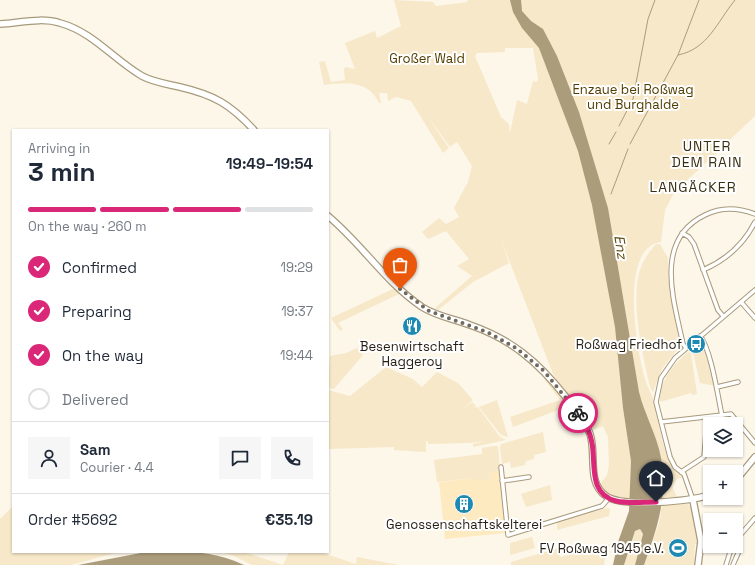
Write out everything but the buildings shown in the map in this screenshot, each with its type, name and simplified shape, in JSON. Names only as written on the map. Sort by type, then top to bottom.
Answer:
[{"type":"street","points":[[0,24],[44,20],[65,24],[97,42],[145,78],[201,92],[223,101],[234,109],[253,129]]},
{"type":"street","points":[[686,348],[681,337],[670,270],[673,251],[682,233],[696,220],[713,211],[735,209],[755,214]]},
{"type":"street","points":[[329,217],[400,289],[429,311],[476,327],[504,340],[530,358],[544,371],[583,419],[593,444],[594,480],[601,492],[609,498],[624,502],[666,502],[693,500],[703,497]]},
{"type":"street","points":[[703,270],[719,262],[734,251],[746,237],[755,222]]},
{"type":"street","points":[[682,233],[689,236],[694,244],[718,310],[723,316]]},
{"type":"street","points":[[698,565],[701,541],[693,500],[684,475],[675,467],[672,460],[661,422],[656,402],[660,382],[670,364],[686,348],[755,290]]},
{"type":"street","points":[[741,302],[755,318]]},
{"type":"street","points":[[700,336],[704,344],[717,387],[722,416]]},
{"type":"street","points":[[717,387],[738,382]]},
{"type":"street","points":[[716,417],[733,415],[755,443]]},
{"type":"street","points":[[661,422],[703,419]]},
{"type":"street","points":[[681,472],[704,457]]},
{"type":"street","points":[[743,472],[755,457]]},
{"type":"street","points":[[501,467],[508,535],[602,506],[609,498]]},
{"type":"street","points":[[502,481],[529,477]]},
{"type":"street","points":[[743,532],[755,518]]},
{"type":"street","points":[[726,565],[730,553]]},
{"type":"street","points":[[733,565],[738,553]]},
{"type":"shaded area","points":[[510,0],[521,0],[522,11],[531,21],[543,29],[557,56],[579,112],[608,208],[639,392],[657,442],[662,464],[663,494],[661,508],[654,536],[644,565],[635,565],[643,534],[640,529],[635,531],[624,565],[613,565],[618,542],[629,511],[631,461],[623,408],[615,327],[592,205],[578,151],[539,48],[522,28],[513,12]]},
{"type":"shaded area","points":[[500,470],[506,533],[445,539],[439,482],[472,478],[490,479],[489,471]]},
{"type":"shaded area","points":[[141,553],[202,553],[220,556],[244,565],[78,565]]},
{"type":"green space","name":"Enzaue bei Roßwag und Burghalde","points":[[394,0],[433,2],[436,6],[468,2],[467,0],[755,0],[755,116],[674,193],[665,210],[661,242],[648,248],[639,262],[635,280],[635,325],[638,347],[646,382],[654,402],[666,452],[670,461],[683,477],[677,479],[672,486],[677,497],[663,498],[663,473],[659,451],[640,397],[623,407],[631,461],[630,498],[612,496],[602,488],[600,484],[607,475],[609,465],[608,437],[603,426],[592,430],[553,374],[501,239],[509,263],[473,282],[438,310],[435,308],[472,276],[457,266],[469,259],[446,231],[428,239],[422,232],[439,218],[446,224],[459,217],[454,208],[468,182],[472,166],[457,142],[450,147],[425,113],[449,148],[443,153],[411,101],[396,97],[388,101],[387,93],[379,93],[381,103],[379,103],[375,96],[363,86],[348,83],[324,85],[319,62],[325,61],[331,82],[345,80],[345,67],[355,69],[345,43],[375,31],[377,38],[401,26]],"holes":[[[505,48],[533,48],[538,79],[537,82],[533,81],[527,104],[517,100],[510,133],[509,124],[501,117],[475,56],[477,53],[505,52]]]},
{"type":"green space","points":[[656,244],[660,244],[668,258],[668,275],[680,346],[662,369],[653,392],[650,387],[641,345],[636,297],[637,283],[641,266],[646,256]]},
{"type":"green space","points":[[395,288],[401,293],[338,323],[343,329],[340,331],[331,318]]},
{"type":"green space","points":[[701,341],[716,386],[700,383],[692,348]]},
{"type":"green space","points":[[357,348],[363,355],[334,389],[329,388],[330,356],[346,353]]},
{"type":"green space","points":[[688,352],[691,353],[697,394],[692,395],[691,393],[660,402],[662,387],[668,374]]},
{"type":"green space","points":[[386,367],[413,379],[422,387],[437,372],[458,383],[473,400],[461,410],[472,402],[476,406],[474,408],[478,407],[500,437],[506,440],[473,447],[473,444],[486,441],[429,444],[427,441],[425,442],[426,452],[394,450],[394,447],[329,449],[329,390],[350,396]]},
{"type":"green space","points":[[547,378],[576,414],[576,417],[566,407],[513,427],[510,417],[560,400],[544,379]]},
{"type":"green space","points":[[497,400],[508,437],[501,435],[479,407]]},
{"type":"green space","points":[[543,432],[546,452],[534,455],[534,459],[526,461],[525,465],[511,468],[510,462],[502,464],[501,444]]},
{"type":"green space","points":[[498,446],[500,470],[489,472],[490,480],[473,480],[472,478],[437,482],[434,460],[482,454],[482,448]]},
{"type":"green space","points":[[550,485],[552,500],[526,507],[521,494]]},
{"type":"green space","points":[[688,504],[693,509],[696,537],[699,538],[699,544],[695,544],[694,562],[697,563],[697,565],[644,565],[659,523],[662,505]]},
{"type":"green space","points":[[12,507],[12,553],[115,553],[71,565],[0,565],[0,519]]},
{"type":"green space","points":[[607,508],[610,509],[609,516],[557,530],[557,522]]},
{"type":"green space","points":[[640,529],[643,534],[635,565],[624,565],[635,531]]},
{"type":"green space","points":[[532,537],[535,548],[510,555],[510,543]]},
{"type":"green space","points":[[611,544],[605,556],[604,565],[511,565],[511,562],[558,548],[560,557]]},
{"type":"green space","points":[[224,553],[247,553],[283,565],[252,565],[234,556]]},
{"type":"green space","points":[[289,553],[323,553],[356,564],[357,557],[399,565],[283,565]]},
{"type":"waterway","points":[[619,126],[633,99],[648,19],[655,0]]},
{"type":"waterway","points":[[678,55],[699,0]]},
{"type":"waterway","points":[[630,144],[678,55],[688,52],[704,41],[711,34],[735,0]]},
{"type":"waterway","points":[[609,144],[616,132]]},
{"type":"waterway","points":[[611,194],[628,149]]},
{"type":"way so far","points":[[400,289],[416,303],[429,311],[487,332],[504,340],[516,348],[536,362],[578,413]]},
{"type":"place","name":"Besenwirtschaft Haggeroy","points":[[412,326]]},
{"type":"place","name":"Roßwag Friedhof","points":[[696,344]]},
{"type":"place","name":"Genossenschaftskelterei","points":[[464,504]]},
{"type":"place","name":"FV Roßwag 1945 e.V.","points":[[678,548]]},
{"type":"district","name":"UNTER DEM RAIN","points":[[707,154]]},
{"type":"district","name":"LANGÄCKER","points":[[693,187]]},
{"type":"route","points":[[578,413],[586,425],[593,444],[594,480],[601,492],[609,498],[617,501],[656,502]]},
{"type":"park label","name":"Großer Wald","points":[[427,58]]},
{"type":"water label","name":"Enz","points":[[621,247]]}]
